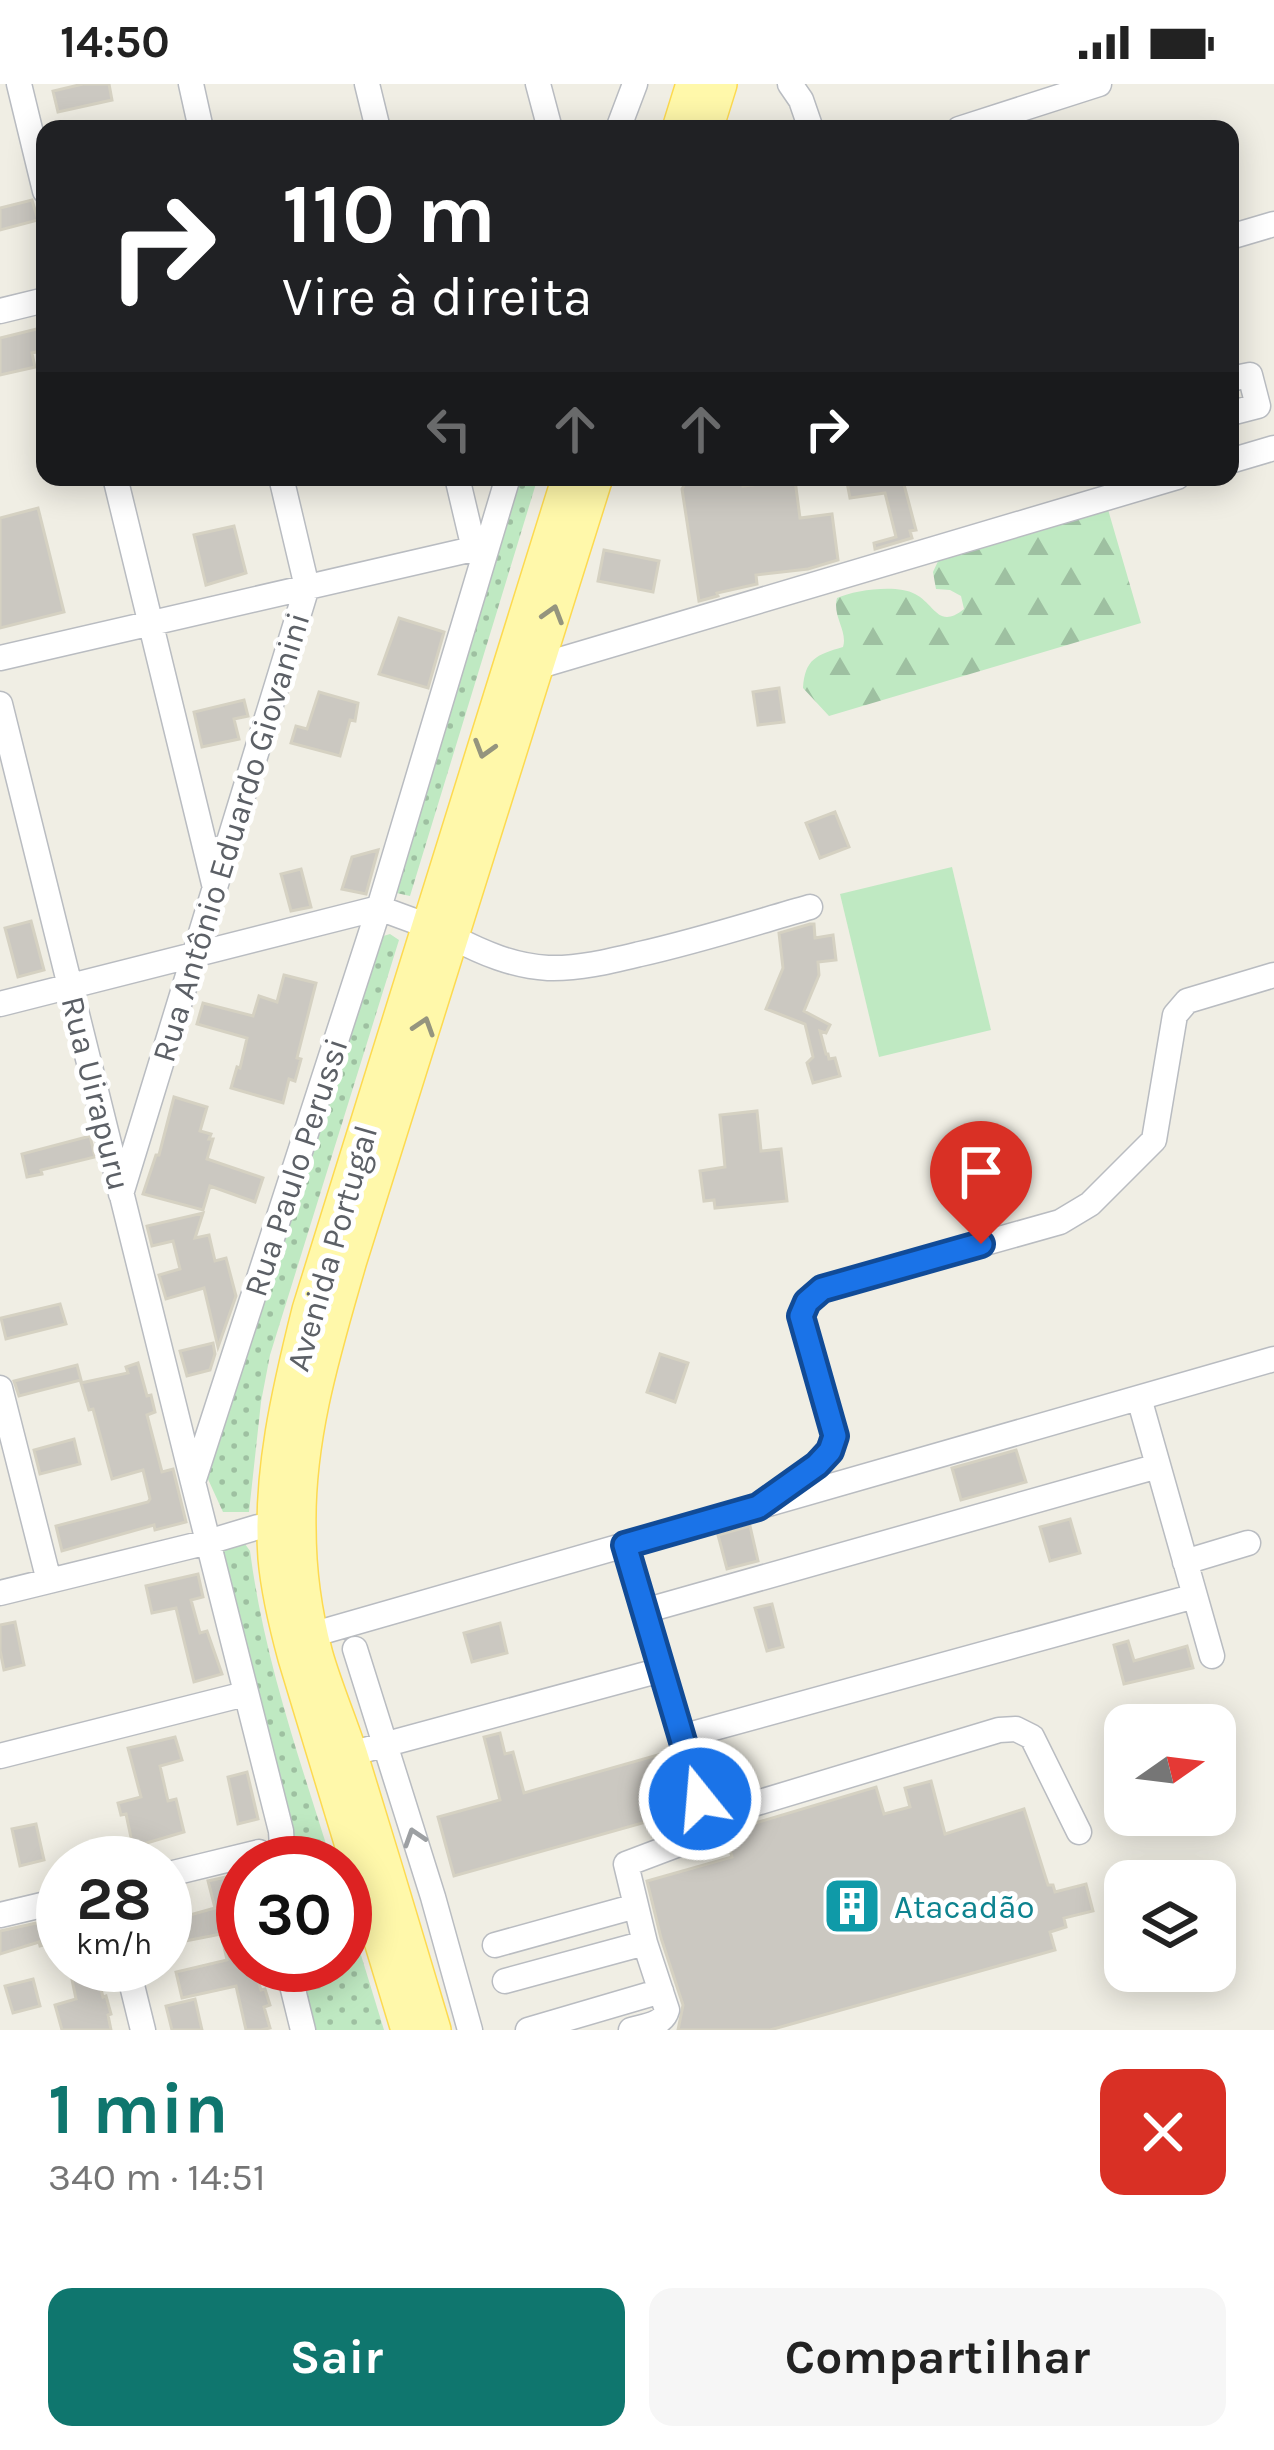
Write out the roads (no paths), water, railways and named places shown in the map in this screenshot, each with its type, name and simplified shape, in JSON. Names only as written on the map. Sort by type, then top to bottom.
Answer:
[{"type":"main road","points":[[682,120],[693,84]]},
{"type":"main road","points":[[709,120],[720,84]]},
{"type":"main road","name":"Avenida Portugal","points":[[408,2030],[295,1658],[277,1579],[274,1527],[287,1405],[309,1310],[339,1256],[440,932],[566,486]]},
{"type":"main road","points":[[440,932],[536,668],[593,486]]},
{"type":"main road","points":[[339,1256],[302,1469],[298,1527],[304,1602],[434,2030]]},
{"type":"street","points":[[19,84],[36,154]]},
{"type":"street","points":[[191,84],[199,120]]},
{"type":"street","points":[[367,84],[375,120]]},
{"type":"street","points":[[538,84],[548,120]]},
{"type":"street","points":[[621,120],[635,84]]},
{"type":"street","points":[[790,84],[808,120]]},
{"type":"street","points":[[987,120],[1099,84]]},
{"type":"street","points":[[1239,235],[1274,224]]},
{"type":"street","points":[[0,311],[36,302]]},
{"type":"street","points":[[1239,378],[1250,375],[1258,406],[1239,411]]},
{"type":"street","points":[[1239,458],[1274,448]]},
{"type":"street","points":[[117,486],[215,888]]},
{"type":"street","name":"Rua Antônio Eduardo Giovanini","points":[[121,1195],[307,587],[283,486]]},
{"type":"street","points":[[0,658],[480,547],[461,486]]},
{"type":"street","name":"Rua Paulo Perussi","points":[[193,1482],[379,908],[480,547],[504,486]]},
{"type":"street","points":[[536,668],[1147,486]]},
{"type":"street","name":"Rua Uirapuru","points":[[0,704],[193,1482]]},
{"type":"street","points":[[0,1004],[379,908],[510,962],[550,968],[643,954],[810,907]]},
{"type":"street","points":[[758,1507],[817,1465],[830,1451],[835,1436],[801,1316],[807,1302],[822,1289],[1060,1222],[1090,1204],[1154,1140],[1175,1015],[1187,1001],[1274,975]]},
{"type":"street","points":[[311,1635],[1274,1359]]},
{"type":"street","points":[[0,1388],[49,1581]]},
{"type":"street","points":[[1138,1398],[1212,1656]]},
{"type":"street","points":[[644,1611],[1158,1466]]},
{"type":"street","points":[[193,1482],[280,1836]]},
{"type":"street","points":[[0,1593],[258,1527],[274,1527]]},
{"type":"street","points":[[1185,1562],[1248,1544]]},
{"type":"street","points":[[625,1545],[700,1799]]},
{"type":"street","points":[[681,1737],[1195,1597]]},
{"type":"street","points":[[355,1649],[470,2030]]},
{"type":"street","points":[[350,1754],[661,1670]]},
{"type":"street","points":[[0,1756],[245,1694]]},
{"type":"street","points":[[631,2030],[659,2022],[667,2010],[626,1864],[708,1833],[709,1822],[717,1815],[999,1730],[1016,1729],[1032,1737],[1078,1832]]},
{"type":"street","points":[[387,1876],[415,1883],[433,1897]]},
{"type":"street","points":[[0,1915],[36,1906]]},
{"type":"street","points":[[495,1945],[636,1906]]},
{"type":"street","points":[[505,1981],[645,1943]]},
{"type":"street","points":[[528,2030],[661,1991]]},
{"type":"street","points":[[134,1992],[143,2030]]},
{"type":"street","points":[[293,1992],[302,2030]]},
{"type":"place","name":"Atacadão","points":[[852,1906]]}]
